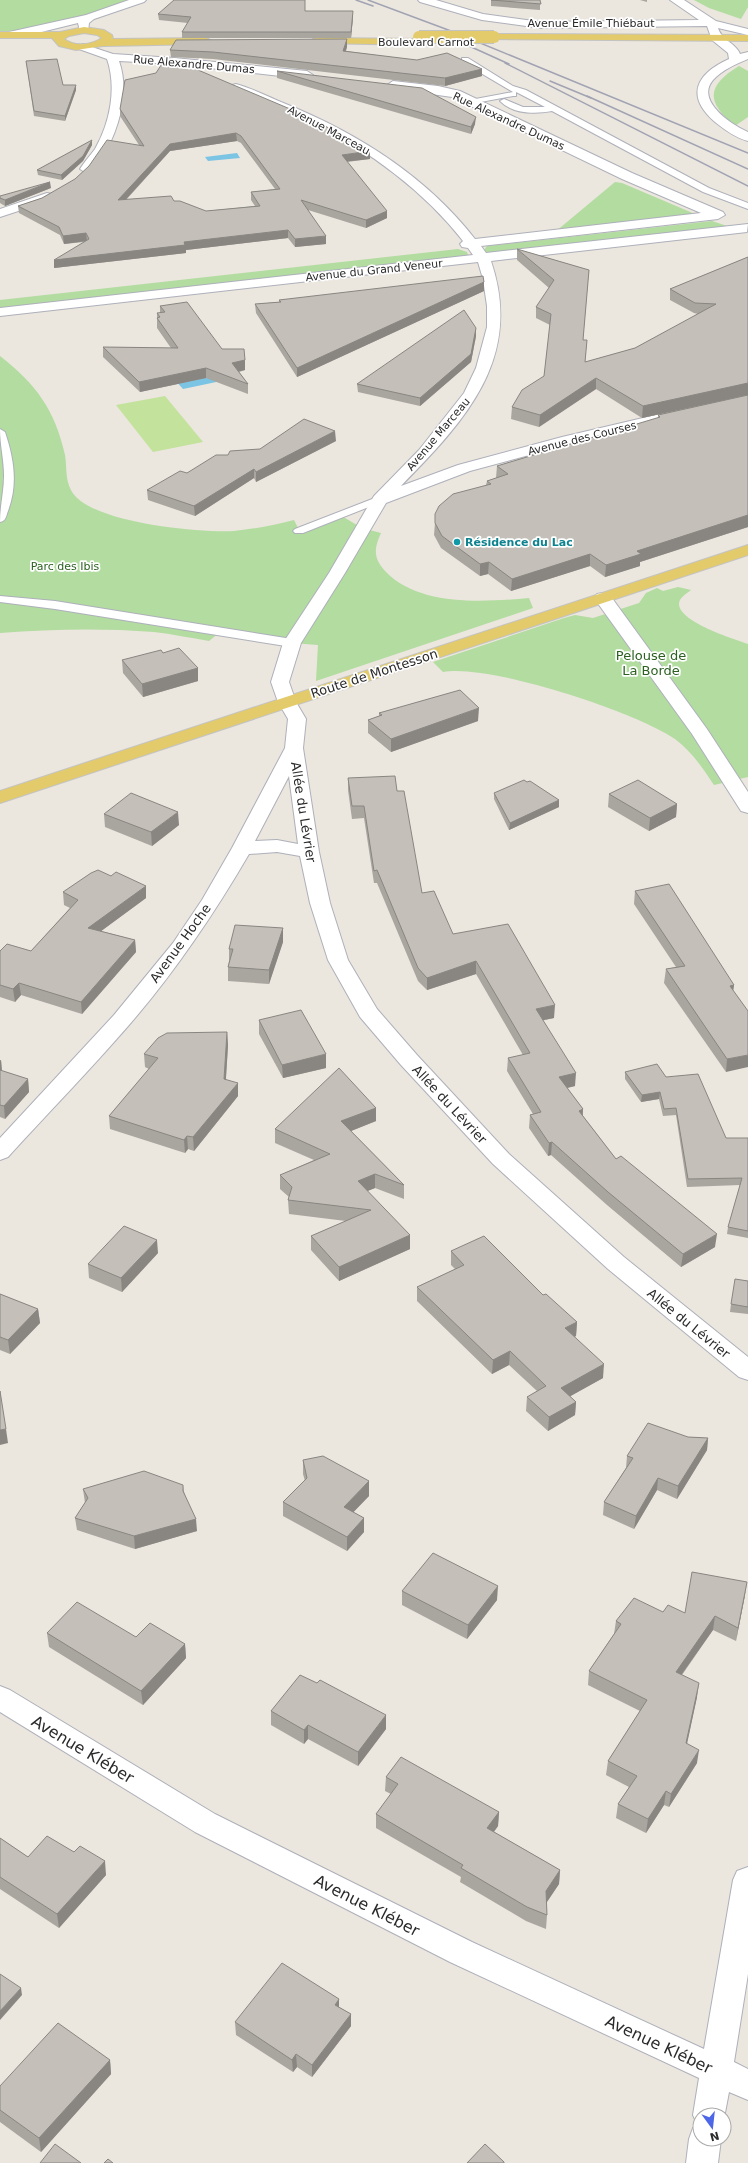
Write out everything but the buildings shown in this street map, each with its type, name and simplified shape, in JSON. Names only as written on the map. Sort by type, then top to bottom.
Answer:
[{"type":"main road","points":[[61,39],[84,30],[101,43],[216,38]]},
{"type":"main road","name":"Boulevard Carnot","points":[[307,39],[719,40],[748,38]]},
{"type":"main road","points":[[2,40],[61,39],[83,46]]},
{"type":"main road","name":"Boulevard Carnot","points":[[719,40],[748,43]]},
{"type":"main road","name":"Route de Montesson","points":[[0,797],[748,550]]},
{"type":"street","points":[[2,40],[90,17],[140,0]]},
{"type":"street","name":"Avenue Émile Thiébaut","points":[[424,0],[482,17],[541,25],[712,23]]},
{"type":"street","points":[[676,0],[712,23],[748,32]]},
{"type":"street","points":[[84,30],[83,22],[90,17]]},
{"type":"street","points":[[712,23],[712,32],[719,40],[734,52],[735,60]]},
{"type":"street","name":"Rue Alexandre Dumas","points":[[83,46],[101,43],[112,57],[174,61],[322,77]]},
{"type":"street","points":[[748,55],[735,60],[706,82],[703,93],[706,105],[714,115],[728,126],[748,137]]},
{"type":"street","points":[[78,177],[90,166],[102,149],[111,126],[117,101],[117,76],[112,57]]},
{"type":"street","points":[[174,61],[206,77],[204,71],[215,65]]},
{"type":"street","name":"Avenue Marceau","points":[[223,83],[282,105],[318,121],[377,155],[426,193],[452,218],[473,243],[482,258],[490,279],[494,306],[494,328],[483,368],[471,394],[436,457],[380,499],[337,573],[292,643],[280,682],[287,702]]},
{"type":"street","name":"Rue Alexandre Dumas","points":[[384,84],[438,90],[456,94],[627,176],[748,228]]},
{"type":"street","points":[[0,213],[44,199],[61,190]]},
{"type":"street","name":"Avenue du Grand Veneur","points":[[457,245],[718,215]]},
{"type":"street","name":"Avenue du Grand Veneur","points":[[0,312],[748,228]]},
{"type":"street","name":"Avenue des Courses","points":[[380,499],[464,468],[567,440],[675,416]]},
{"type":"street","points":[[436,457],[464,468]]},
{"type":"street","points":[[603,598],[700,733],[748,807]]},
{"type":"street","name":"Avenue Hoche","points":[[0,1152],[126,1014],[180,947],[212,900],[242,848],[294,748],[297,719],[287,702]]},
{"type":"street","name":"Allée du Lévrier","points":[[294,748],[309,852],[320,903],[338,960],[368,1012],[409,1060],[501,1159],[616,1263],[748,1371]]},
{"type":"street","points":[[242,848],[277,846],[309,852]]},
{"type":"street","name":"Avenue Kléber","points":[[1,1701],[205,1823],[461,1952],[748,2085]]},
{"type":"street","points":[[710,2107],[748,1880]]},
{"type":"street","points":[[702,2163],[705,2147]]},
{"type":"lane","points":[[466,60],[510,88],[523,92],[706,190],[748,206]]},
{"type":"lane","points":[[473,102],[523,92]]},
{"type":"lane","points":[[504,101],[514,108],[528,112],[553,108]]},
{"type":"lane","points":[[690,204],[706,190]]},
{"type":"lane","points":[[0,432],[9,464],[11,482],[7,501],[0,519]]},
{"type":"lane","name":"Avenue des Courses","points":[[299,531],[380,499]]},
{"type":"lane","points":[[0,599],[55,605],[292,643]]},
{"type":"green space","points":[[0,0],[140,0],[29,32],[0,32]]},
{"type":"green space","points":[[694,0],[748,0],[748,7],[741,19],[709,8]]},
{"type":"green space","points":[[739,66],[748,71],[748,117],[735,126],[719,109],[715,102],[714,94],[720,80]]},
{"type":"green space","points":[[615,182],[622,183],[695,214],[555,232]]},
{"type":"green space","points":[[712,221],[727,226],[488,253],[484,250],[487,246]]},
{"type":"green space","points":[[458,249],[467,252],[468,255],[466,257],[0,309],[0,300]]},
{"type":"green space","name":"Parc des Ibis","points":[[0,356],[13,366],[34,388],[50,411],[61,439],[65,455],[66,473],[71,490],[81,501],[99,511],[146,524],[172,528],[218,531],[249,529],[294,520],[299,530],[340,515],[362,528],[381,533],[376,548],[378,562],[385,571],[399,583],[416,591],[453,600],[493,601],[529,598],[533,608],[316,681],[318,645],[292,643],[220,632],[209,641],[154,632],[116,630],[58,630],[0,633]]},
{"type":"green space","points":[[165,396],[203,442],[153,452],[116,405]]},
{"type":"green space","name":"Pelouse de La Borde","points":[[678,587],[691,590],[681,598],[679,602],[681,611],[688,617],[708,629],[748,644],[748,777],[714,785],[692,755],[675,739],[656,728],[629,716],[562,692],[526,682],[464,671],[443,672],[433,662],[564,618],[575,615],[593,618],[639,603],[646,593],[657,588],[663,591]]},
{"type":"water","points":[[237,153],[240,158],[208,161],[205,157]]},
{"type":"water","points":[[213,373],[221,381],[183,389],[175,380]]},
{"type":"railway","points":[[356,0],[373,6]]},
{"type":"railway","points":[[368,0],[451,31],[748,153]]},
{"type":"railway","points":[[447,36],[509,64]]},
{"type":"railway","points":[[505,63],[748,186]]},
{"type":"railway","points":[[550,81],[591,98]]},
{"type":"railway","points":[[587,96],[748,169]]},
{"type":"place","name":"Résidence du Lac","points":[[457,542]]}]
